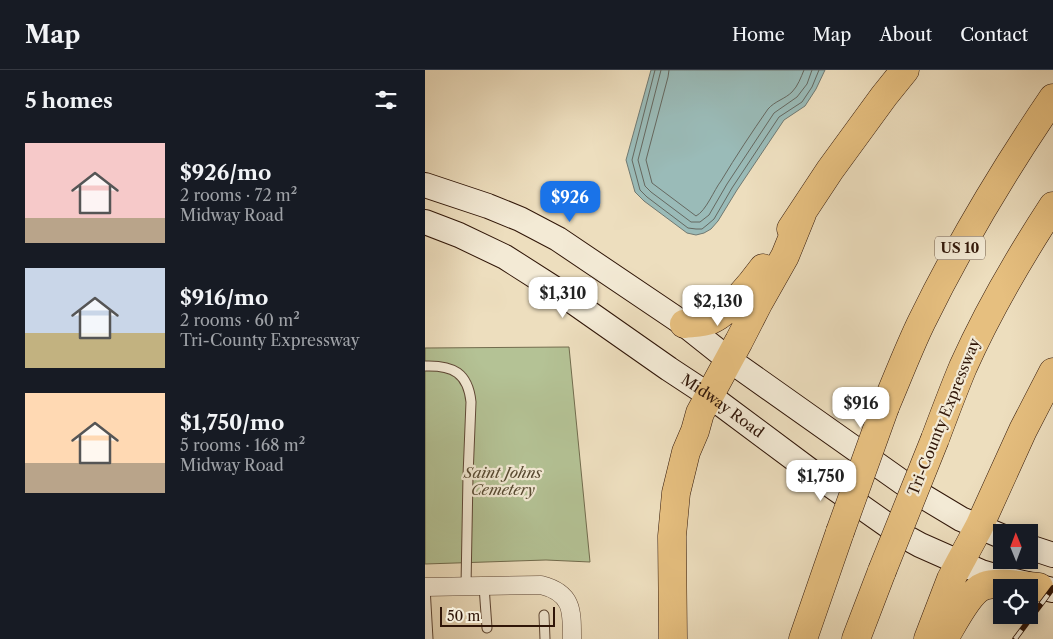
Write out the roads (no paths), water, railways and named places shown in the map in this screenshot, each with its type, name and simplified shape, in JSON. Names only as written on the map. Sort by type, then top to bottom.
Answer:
[{"type":"highway","points":[[684,324],[711,320],[721,314],[755,280],[802,214],[830,170],[905,70]]},
{"type":"highway","name":"US 10","points":[[803,639],[885,407],[920,325],[985,205],[1053,98]]},
{"type":"highway","name":"Tri-County Expressway","points":[[856,639],[963,368],[980,330],[1013,268],[1053,206]]},
{"type":"highway","points":[[673,639],[672,536],[676,493],[687,452],[700,413],[785,256],[802,214]]},
{"type":"highway","points":[[928,639],[951,579],[960,562],[990,532],[1023,430],[1053,372]]},
{"type":"highway","points":[[944,639],[966,602],[979,588],[995,584],[1046,588]]},
{"type":"main road","points":[[425,184],[519,219],[558,239],[684,324],[728,359],[916,492],[961,519],[990,532]]},
{"type":"main road","name":"Midway Road","points":[[425,222],[459,235],[505,257],[552,287],[709,396],[900,534],[981,572],[1046,588]]},
{"type":"main road","points":[[1038,551],[1053,555]]},
{"type":"street","points":[[425,586],[541,585],[551,588],[560,593],[569,605],[572,615],[572,639]]},
{"type":"lane","points":[[425,366],[437,365],[455,370],[464,379],[470,390],[466,586]]},
{"type":"lane","points":[[425,586],[428,639]]},
{"type":"lane","points":[[484,586],[487,628]]},
{"type":"lane","points":[[544,615],[545,639]]},
{"type":"water","points":[[651,70],[825,70],[805,106],[784,120],[718,221],[711,229],[696,235],[687,233],[635,192],[626,160]]},
{"type":"railway","points":[[1015,639],[1053,588]]},
{"type":"park label","name":"Saint Johns Cemetery","points":[[503,482]]}]
